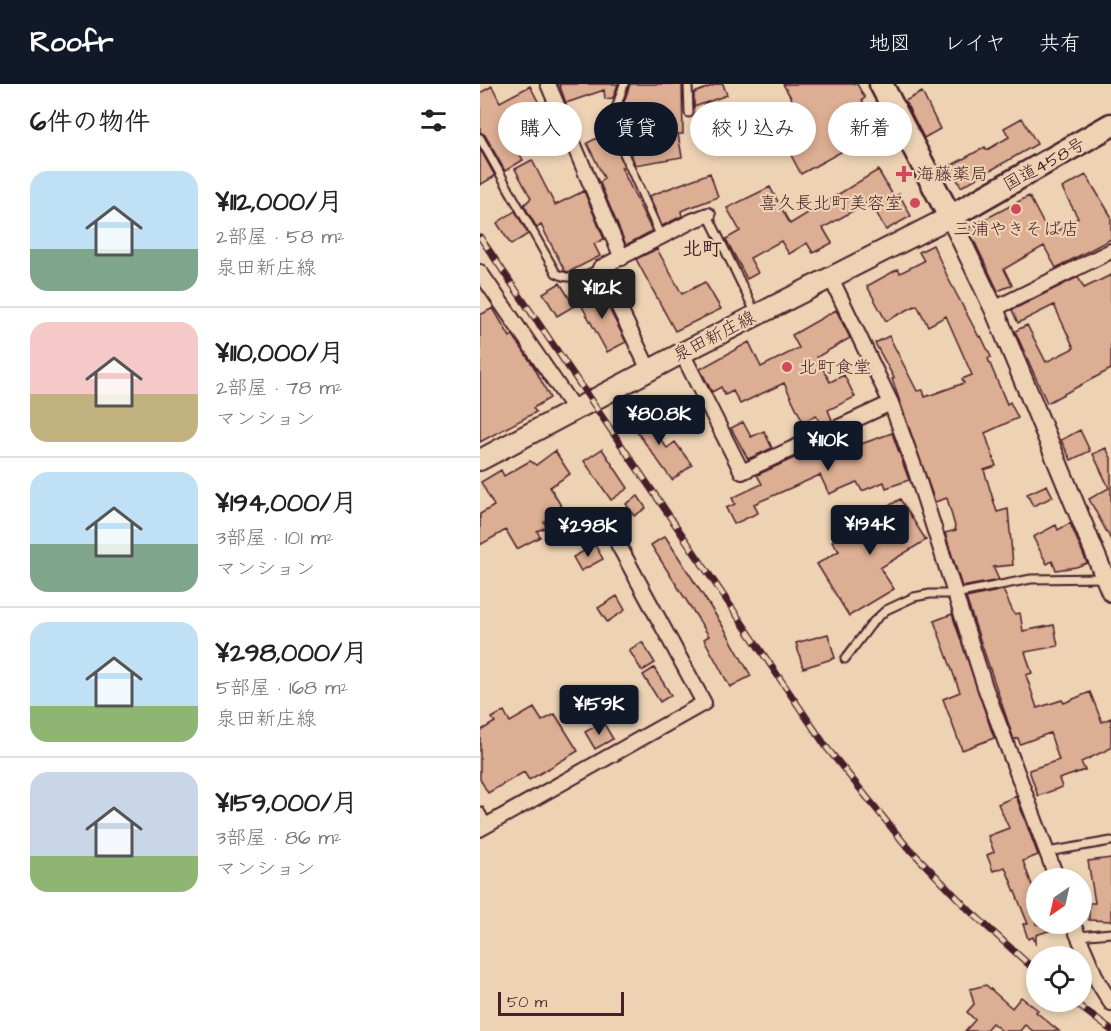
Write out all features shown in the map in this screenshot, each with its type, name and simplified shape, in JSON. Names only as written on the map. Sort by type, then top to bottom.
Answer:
[{"type":"highway","points":[[881,84],[950,216]]},
{"type":"highway","name":"国道458号","points":[[950,216],[1111,125]]},
{"type":"main road","name":"泉田新庄線","points":[[480,460],[682,352],[950,216]]},
{"type":"street","points":[[548,84],[622,258]]},
{"type":"street","points":[[649,370],[600,268],[708,215]]},
{"type":"street","points":[[950,216],[994,309],[1108,585]]},
{"type":"street","points":[[994,309],[1111,251]]},
{"type":"street","points":[[480,272],[574,410]]},
{"type":"street","points":[[830,276],[891,404],[915,469],[985,687],[1053,868]]},
{"type":"street","points":[[682,352],[742,472],[891,404]]},
{"type":"street","points":[[484,827],[704,703],[618,544]]},
{"type":"street","points":[[1078,934],[1098,982],[1111,1003]]},
{"type":"lane","points":[[624,84],[613,117],[622,149],[661,237]]},
{"type":"lane","points":[[688,84],[688,113]]},
{"type":"lane","points":[[480,138],[556,273],[565,279],[583,277],[600,268]]},
{"type":"lane","points":[[708,215],[756,314]]},
{"type":"lane","points":[[845,659],[873,622],[886,610],[900,602],[930,594],[955,594],[1031,579],[1108,585]]},
{"type":"lane","points":[[480,811],[484,827]]},
{"type":"lane","points":[[1047,852],[1111,842]]},
{"type":"lane","points":[[1092,931],[1111,933]]},
{"type":"building","points":[[559,84],[618,84],[613,98],[605,99],[604,90],[566,102]]},
{"type":"building","points":[[630,84],[682,84],[683,134],[678,134],[678,102],[624,102]]},
{"type":"building","points":[[723,84],[727,95],[708,102],[694,102],[694,93]]},
{"type":"building","points":[[783,84],[857,84],[865,98],[862,100],[863,102],[828,102],[828,156],[834,156],[801,174],[791,156],[816,156],[816,102],[793,102]]},
{"type":"building","points":[[492,86],[500,102],[498,102],[498,156],[521,156],[523,160],[505,171],[485,135],[480,132],[480,93]]},
{"type":"building","points":[[530,86],[538,102],[500,102]]},
{"type":"building","points":[[922,92],[940,129],[924,138],[912,115],[912,102],[905,101]]},
{"type":"building","points":[[1022,118],[1037,144],[961,187],[950,166],[985,147],[987,150],[1009,137],[1004,128]]},
{"type":"building","points":[[678,134],[682,157],[635,165],[632,156],[678,156]]},
{"type":"building","points":[[594,140],[594,156],[620,156],[624,167],[621,167],[652,231],[626,245],[600,183],[604,178],[587,143]]},
{"type":"building","points":[[480,149],[495,176],[480,185]]},
{"type":"building","points":[[532,160],[555,205],[584,191],[604,239],[594,244],[600,256],[569,272],[565,271],[541,225],[537,228],[524,205],[531,198],[515,169]]},
{"type":"building","points":[[878,170],[894,197],[899,194],[911,216],[886,230],[870,201],[823,228],[832,243],[813,253],[807,243],[789,254],[781,241],[750,258],[758,273],[747,279],[726,239],[740,231],[727,208],[770,187],[790,224]]},
{"type":"building","points":[[710,173],[718,197],[681,211],[682,216],[662,226],[649,196]]},
{"type":"building","points":[[1086,175],[1111,216],[1111,239],[1056,268],[1044,246],[1004,269],[1012,285],[998,291],[968,228],[1029,196],[1050,236],[1078,218],[1062,188]]},
{"type":"building","points":[[515,211],[528,234],[511,245],[497,223]]},
{"type":"building","points":[[933,245],[949,280],[991,357],[988,359],[1007,404],[1010,402],[1018,418],[985,433],[996,466],[984,470],[997,512],[1008,509],[1013,565],[993,567],[999,580],[962,587],[945,533],[956,530],[947,498],[935,502],[892,379],[894,378],[875,343],[889,336],[917,391],[923,390],[925,397],[964,383],[962,379],[972,375],[946,316],[928,326],[917,305],[886,321],[867,286],[898,269],[900,273],[924,261],[919,252]]},
{"type":"building","points":[[657,249],[682,294],[705,282],[721,309],[675,331],[636,259]]},
{"type":"building","points":[[1111,275],[1111,369],[1047,403],[1015,331],[1027,325],[1046,362],[1074,348],[1054,305],[1018,323],[1012,310],[1078,277],[1084,288]]},
{"type":"building","points":[[560,283],[574,306],[557,316],[543,293]]},
{"type":"building","points":[[598,287],[626,342],[607,352],[578,299]]},
{"type":"building","points":[[493,308],[510,337],[513,335],[534,367],[550,398],[533,408],[536,412],[480,442],[480,315]]},
{"type":"building","points":[[836,310],[850,338],[817,357],[830,382],[844,375],[855,397],[828,410],[832,420],[821,426],[816,415],[803,422],[784,383],[740,404],[733,391],[725,395],[721,387],[712,392],[700,369],[749,342],[761,367],[799,348],[792,335]]},
{"type":"building","points":[[635,406],[667,448],[675,442],[692,465],[672,480],[624,414]]},
{"type":"building","points":[[743,422],[751,437],[764,431],[772,448],[748,459],[731,428]]},
{"type":"building","points":[[1080,430],[1090,451],[1071,460],[1061,440]]},
{"type":"building","points":[[892,433],[909,480],[886,488],[884,482],[862,491],[857,482],[829,494],[820,475],[754,504],[758,513],[734,524],[726,508],[735,504],[732,498],[762,484],[757,475],[840,437],[844,446],[859,440],[861,444]]},
{"type":"building","points":[[1106,448],[1111,458],[1111,540],[1089,499],[1109,488],[1093,454]]},
{"type":"building","points":[[602,449],[628,488],[611,500],[584,461]]},
{"type":"building","points":[[555,451],[570,474],[550,487],[564,511],[544,522],[547,527],[537,531],[540,537],[517,549],[506,530],[480,545],[480,514],[494,506],[481,482],[501,470],[504,476],[530,461],[536,465]]},
{"type":"building","points":[[1047,485],[1053,497],[1033,506],[1027,494]]},
{"type":"building","points":[[638,496],[646,508],[634,516],[626,504]]},
{"type":"building","points":[[900,499],[926,540],[880,568],[894,589],[849,616],[817,564],[839,551],[832,541]]},
{"type":"building","points":[[1070,523],[1087,563],[1056,570],[1052,561],[1047,564],[1033,537],[1056,525],[1058,530]]},
{"type":"building","points":[[665,536],[724,628],[751,676],[730,687],[704,639],[709,636],[651,545]]},
{"type":"building","points":[[595,545],[603,559],[581,571],[573,557]]},
{"type":"building","points":[[1003,590],[1014,614],[1020,613],[1023,631],[1054,625],[1058,646],[1025,652],[1032,673],[1026,675],[1037,708],[1062,700],[1064,703],[1090,692],[1102,722],[1111,718],[1111,748],[1081,762],[1085,770],[1059,779],[1062,787],[1038,796],[1029,770],[1059,760],[1050,733],[1020,744],[1018,738],[1014,740],[966,598]]},
{"type":"building","points":[[617,596],[625,610],[607,622],[598,608]]},
{"type":"building","points":[[952,614],[994,738],[962,750],[943,699],[960,692],[934,621]]},
{"type":"building","points":[[828,634],[835,658],[803,668],[796,643]]},
{"type":"building","points":[[642,642],[655,663],[642,671],[629,650]]},
{"type":"building","points":[[654,668],[671,695],[660,702],[643,675]]},
{"type":"building","points":[[534,708],[542,721],[555,714],[578,751],[529,780],[524,772],[488,793],[480,779],[480,731],[495,722],[492,718],[504,711],[510,722]]},
{"type":"building","points":[[603,722],[613,739],[595,749],[585,732]]},
{"type":"building","points":[[1016,796],[1038,855],[1023,861],[1026,869],[1026,919],[1005,867],[993,871],[987,855],[994,852],[988,836],[1009,828],[998,804]]},
{"type":"building","points":[[1111,858],[1111,921],[1092,920],[1092,903],[1095,903],[1092,868],[1089,868],[1088,861]]},
{"type":"building","points":[[1026,934],[1039,934],[1036,935],[1036,945],[1033,937],[1028,939]]},
{"type":"building","points":[[986,985],[1012,1008],[1021,997],[1026,1001],[1026,1012],[1036,1012],[1059,1031],[1033,1031],[1025,1025],[1020,1031],[1002,1031],[992,1023],[985,1031],[965,1031],[975,1020],[967,1012],[974,1004],[970,989]]},
{"type":"railway","points":[[480,237],[827,748],[904,843],[970,911],[1026,962]]},
{"type":"railway","points":[[1087,1012],[1111,1030]]},
{"type":"place","name":"海藤薬局","points":[[904,174]]},
{"type":"place","name":"喜久長北町美容室","points":[[915,203]]},
{"type":"place","name":"三浦やきそば店","points":[[1016,209]]},
{"type":"place","name":"北町食堂","points":[[787,367]]},
{"type":"district","name":"北町","points":[[702,248]]}]
